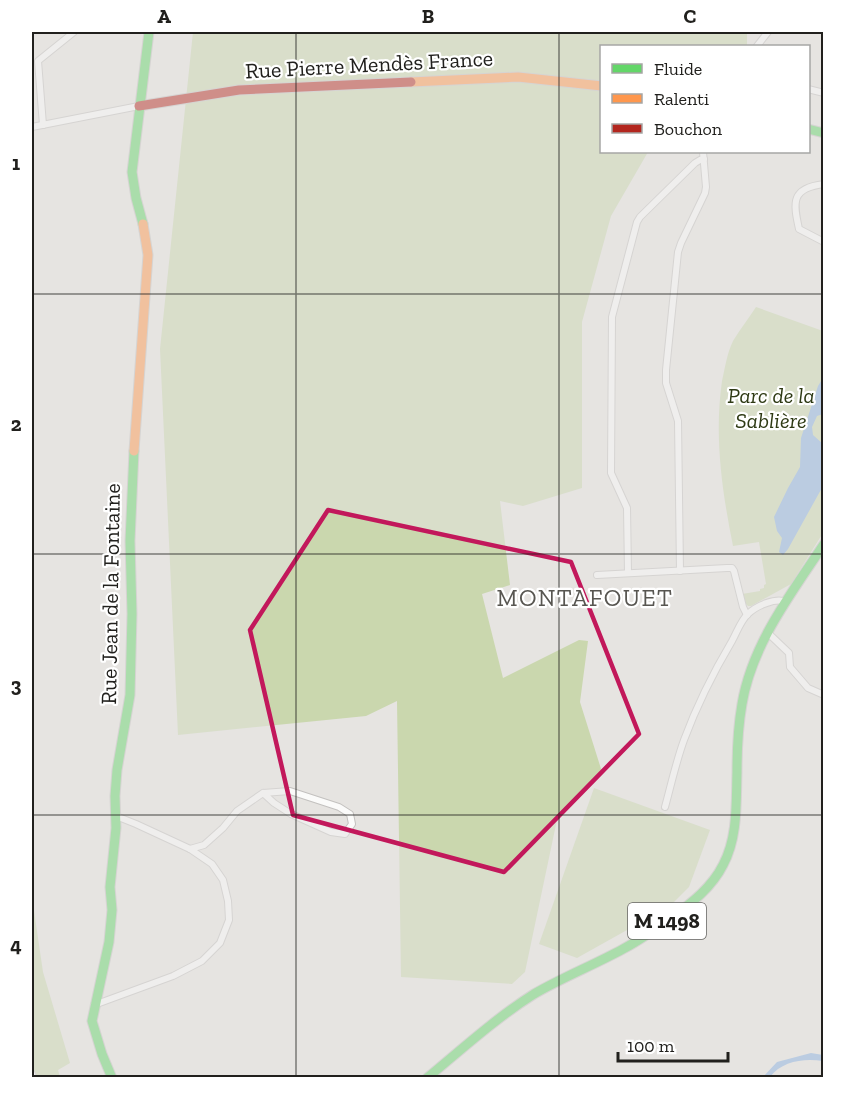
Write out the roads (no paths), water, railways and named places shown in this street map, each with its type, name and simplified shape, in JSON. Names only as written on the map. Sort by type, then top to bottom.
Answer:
[{"type":"street","points":[[43,125],[38,61],[74,32]]},
{"type":"street","points":[[758,45],[768,32]]},
{"type":"street","name":"Rue Jean de la Fontaine","points":[[112,1077],[92,1021],[109,942],[117,770],[130,695],[132,476],[148,255],[132,172],[147,33]]},
{"type":"street","name":"Rue Pierre Mendès France","points":[[140,106],[239,90],[518,76],[600,86]]},
{"type":"street","points":[[32,127],[140,106]]},
{"type":"street","points":[[680,571],[678,421],[666,383],[666,370],[678,252],[705,193],[704,155]]},
{"type":"street","points":[[628,573],[627,508],[611,473],[613,311],[637,222],[704,155]]},
{"type":"street","points":[[824,184],[811,185],[799,193],[794,207],[799,229],[824,242]]},
{"type":"street","name":"M 1498","points":[[427,1077],[506,1014],[533,996],[555,982],[637,941],[687,906],[716,877],[734,833],[738,747],[747,681],[768,633],[824,544]]},
{"type":"street","points":[[597,575],[732,568],[747,615]]},
{"type":"street","points":[[665,807],[683,742],[711,677],[747,615],[774,600],[780,599],[786,602]]},
{"type":"street","points":[[768,633],[789,653],[790,667],[808,688],[824,695]]},
{"type":"street","points":[[190,849],[204,845],[237,811],[263,793],[290,791],[319,800],[339,807],[350,814],[352,824],[345,834],[331,832],[291,814],[263,793]]},
{"type":"street","points":[[94,1005],[173,976],[202,962],[219,943],[229,920],[228,901],[223,880],[212,864],[190,849],[116,816]]},
{"type":"water","points":[[823,378],[823,414],[817,416],[812,427],[813,435],[823,444],[823,486],[783,555],[779,552],[782,538],[777,531],[774,517],[800,467],[801,438],[818,386]]},
{"type":"water","points":[[811,1053],[823,1055],[823,1061],[794,1062],[781,1067],[770,1077],[763,1077],[777,1062]]},
{"type":"district","name":"MONTAFOUET","points":[[585,598]]},
{"type":"park label","name":"Parc de la Sablière","points":[[771,408]]}]
